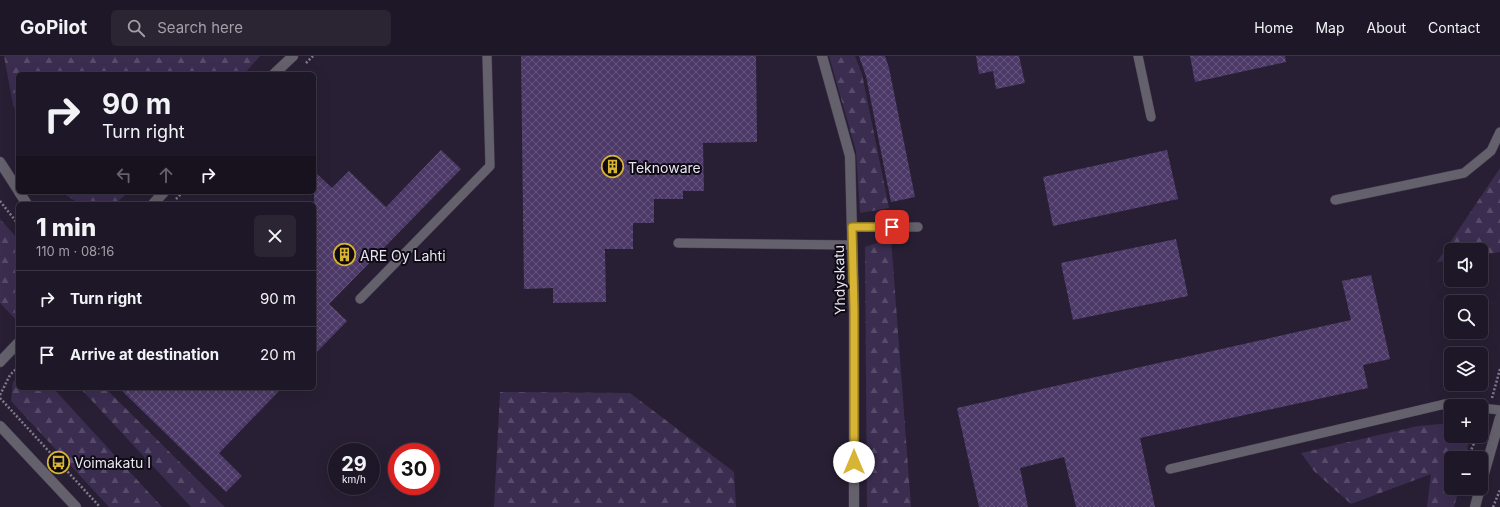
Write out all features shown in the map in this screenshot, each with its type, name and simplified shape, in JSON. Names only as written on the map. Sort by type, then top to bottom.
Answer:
[{"type":"street","points":[[276,72],[293,56]]},
{"type":"street","name":"Yhdyskatu","points":[[822,56],[850,156],[854,310],[854,507]]},
{"type":"street","points":[[0,162],[16,186]]},
{"type":"street","points":[[154,202],[162,194]]},
{"type":"street","points":[[0,362],[16,345]]},
{"type":"street","points":[[1488,460],[1500,418]]},
{"type":"street","points":[[0,426],[76,507]]},
{"type":"street","points":[[1488,467],[1500,445]]},
{"type":"street","points":[[1475,507],[1478,495]]},
{"type":"lane","points":[[360,299],[490,166],[487,56]]},
{"type":"lane","points":[[1138,56],[1151,117]]},
{"type":"lane","points":[[1335,200],[1464,173],[1491,151],[1500,132]]},
{"type":"lane","points":[[852,227],[918,227]]},
{"type":"lane","points":[[678,243],[852,245]]},
{"type":"lane","points":[[1170,469],[1444,404]]},
{"type":"lane","points":[[1488,409],[1500,410]]},
{"type":"path","points":[[0,201],[16,221]]},
{"type":"path","points":[[0,395],[10,375],[16,369]]},
{"type":"path","points":[[1500,369],[1497,381],[1500,382]]},
{"type":"path","points":[[0,398],[100,507]]},
{"type":"path","points":[[1494,507],[1500,490]]},
{"type":"green space","points":[[4,56],[260,56],[246,72],[16,72],[16,112],[13,105]]},
{"type":"green space","points":[[829,56],[855,56],[862,74],[889,208],[860,213],[856,151]]},
{"type":"green space","points":[[1500,168],[1500,252],[1488,254],[1488,243],[1450,243]]},
{"type":"green space","points":[[64,194],[127,194],[117,202],[77,202]]},
{"type":"green space","points":[[0,219],[16,237],[16,320],[0,303]]},
{"type":"green space","points":[[891,238],[911,507],[867,507],[865,247]]},
{"type":"green space","points":[[1444,252],[1444,261],[1437,262]]},
{"type":"green space","points":[[16,379],[16,390],[55,390],[162,507],[109,507],[11,401],[13,382]]},
{"type":"green space","points":[[82,390],[107,390],[225,507],[191,507]]},
{"type":"green space","points":[[500,392],[630,393],[734,472],[736,507],[494,507]]},
{"type":"green space","points":[[1444,424],[1444,443],[1468,443],[1467,451],[1444,451],[1444,495],[1457,495],[1454,507],[1427,507],[1431,474],[1351,504],[1314,471],[1301,453],[1418,426]]},
{"type":"building","name":"Teknoware","points":[[521,56],[756,56],[757,142],[703,143],[704,191],[683,191],[683,199],[654,199],[654,223],[633,223],[633,249],[605,249],[606,302],[553,303],[553,288],[524,289]]},
{"type":"building","points":[[859,56],[885,56],[889,68],[915,197],[891,202],[866,76]]},
{"type":"building","points":[[976,56],[1019,56],[1025,83],[996,89],[993,71],[979,74]]},
{"type":"building","points":[[1190,56],[1285,56],[1286,62],[1195,82]]},
{"type":"building","name":"ARE Oy Lahti","points":[[441,150],[461,169],[329,304],[347,321],[316,353],[316,202],[314,202],[314,194],[316,194],[316,173],[332,188],[349,171],[386,207]]},
{"type":"building","points":[[1167,150],[1178,199],[1053,226],[1043,177]]},
{"type":"building","points":[[1176,239],[1188,296],[1073,320],[1061,263]]},
{"type":"building","points":[[1371,275],[1390,359],[1363,365],[1368,388],[1140,438],[1155,507],[1076,507],[1064,457],[1020,468],[1028,507],[979,507],[957,408],[1351,320],[1342,281]]},
{"type":"building","points":[[121,390],[280,390],[219,453],[242,476],[226,492]]},
{"type":"place","name":"Teknoware","points":[[613,167]]},
{"type":"place","name":"ARE Oy Lahti","points":[[345,255]]},
{"type":"place","name":"Voimakatu I","points":[[59,462]]},
{"type":"route","points":[[854,462],[854,310],[852,227],[892,227]]}]
